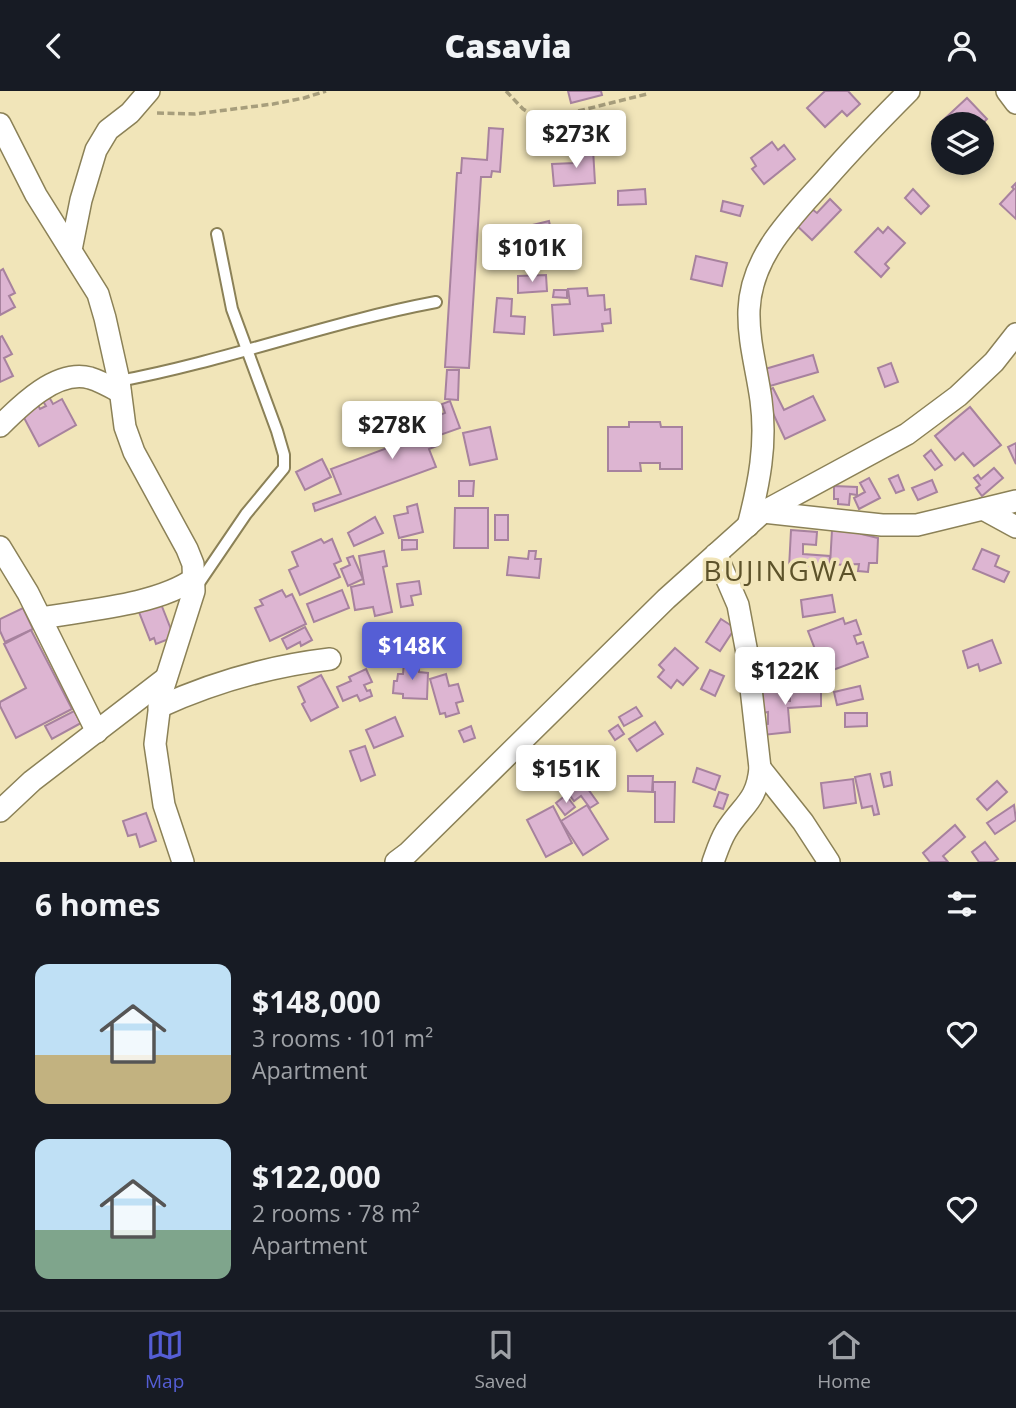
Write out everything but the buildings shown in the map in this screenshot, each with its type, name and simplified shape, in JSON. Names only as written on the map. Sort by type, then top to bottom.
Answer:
[{"type":"street","points":[[71,250],[81,200],[96,150],[108,130],[130,113],[149,91]]},
{"type":"street","points":[[755,519],[764,453],[761,400],[751,345],[749,312],[754,278],[762,258],[778,232],[865,134],[909,91]]},
{"type":"street","points":[[1007,91],[1016,103]]},
{"type":"street","points":[[0,124],[36,195],[98,294],[106,318],[120,386],[125,427],[134,452],[193,564],[194,585],[166,678],[159,707],[155,744],[164,806],[183,862]]},
{"type":"street","points":[[396,862],[666,599],[755,519],[907,434],[958,396],[994,362],[1016,334]]},
{"type":"street","points":[[0,426],[29,397],[60,381],[78,377],[120,386]]},
{"type":"street","points":[[755,519],[917,525],[1016,501]]},
{"type":"street","points":[[983,509],[1016,527]]},
{"type":"street","points":[[0,547],[41,618],[97,732]]},
{"type":"street","points":[[713,862],[727,829],[747,806],[758,785],[760,768],[747,653],[738,605],[716,554]]},
{"type":"street","points":[[41,618],[160,596],[194,585]]},
{"type":"street","points":[[159,707],[202,688],[245,675],[330,659]]},
{"type":"street","points":[[0,811],[32,781],[166,678]]},
{"type":"street","points":[[760,768],[803,822],[829,862]]},
{"type":"lane","points":[[194,585],[284,468],[284,455],[232,309],[217,233]]},
{"type":"lane","points":[[120,386],[376,313],[436,302]]},
{"type":"path","points":[[130,113],[195,114],[273,104],[326,91]]},
{"type":"path","points":[[506,91],[523,109],[542,120],[647,94]]},
{"type":"district","name":"BUJINGWA","points":[[781,571]]}]
